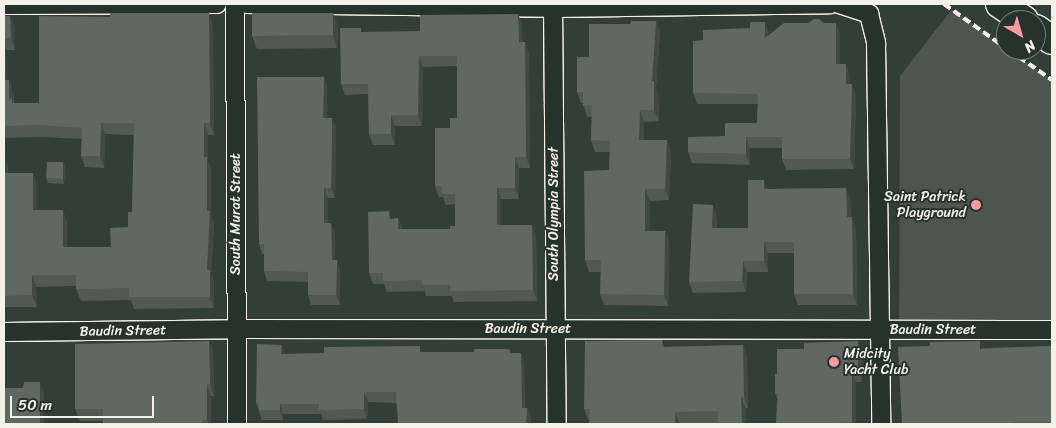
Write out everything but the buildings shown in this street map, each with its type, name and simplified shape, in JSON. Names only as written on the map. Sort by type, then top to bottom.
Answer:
[{"type":"street","points":[[4,5],[217,4]]},
{"type":"street","name":"South Murat Street","points":[[235,4],[237,424]]},
{"type":"street","points":[[246,4],[553,6],[830,4]]},
{"type":"street","points":[[839,4],[869,14],[876,43],[881,424]]},
{"type":"street","name":"South Olympia Street","points":[[553,6],[557,424]]},
{"type":"street","name":"Baudin Street","points":[[4,332],[237,329],[1052,330]]},
{"type":"shaded area","name":"Saint Patrick Playground","points":[[952,9],[996,41],[996,60],[1023,60],[1052,80],[1052,330],[899,330],[900,76]]},
{"type":"railway","points":[[944,4],[996,41]]},
{"type":"railway","points":[[1023,60],[1052,80]]},
{"type":"place","name":"Saint Patrick Playground","points":[[976,205]]},
{"type":"place","name":"Midcity Yacht Club","points":[[834,362]]}]
